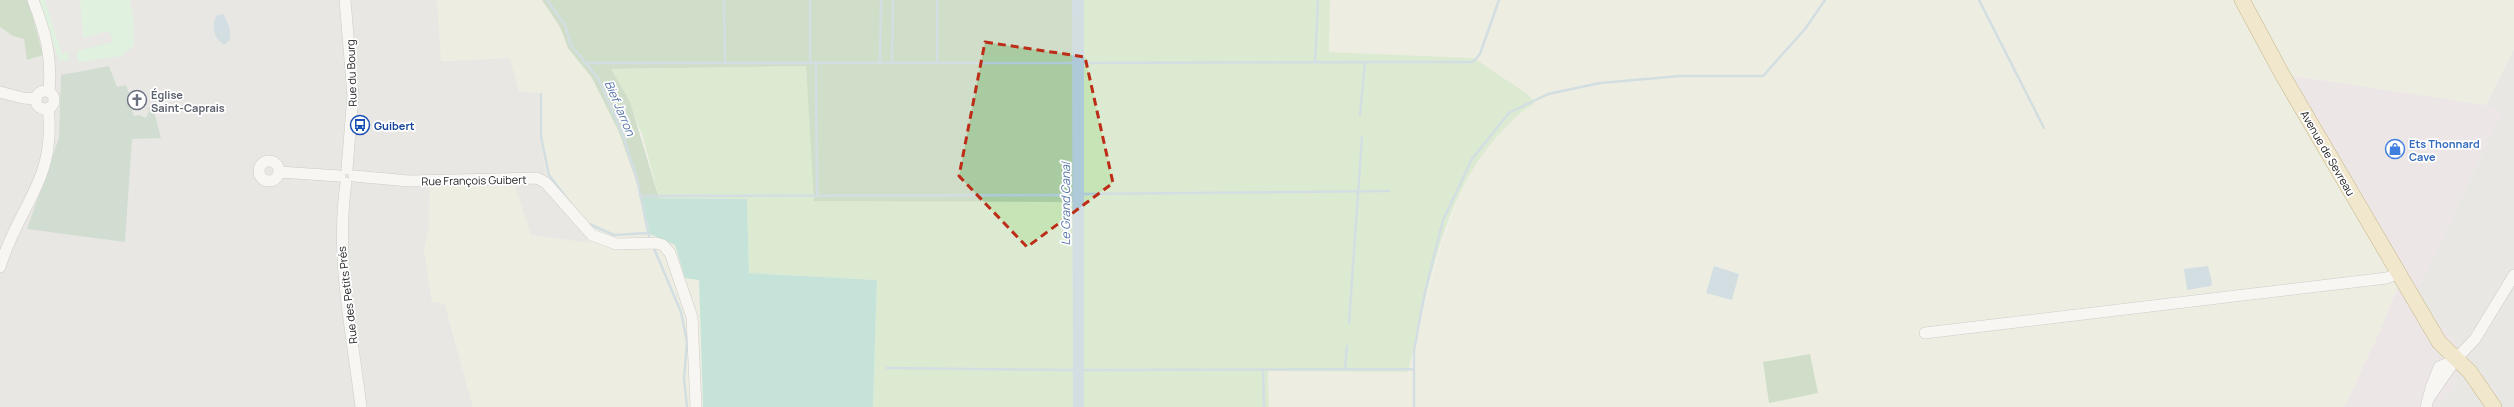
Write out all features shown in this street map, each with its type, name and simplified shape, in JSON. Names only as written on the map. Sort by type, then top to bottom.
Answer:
[{"type":"main road","name":"Avenue de Sevreau","points":[[2242,0],[2283,76],[2398,273],[2419,304],[2446,338],[2463,380],[2484,407]]},
{"type":"main road","points":[[2455,360],[2470,372],[2494,407]]},
{"type":"street","points":[[0,267],[37,190],[48,151],[50,128],[48,108],[53,102],[52,96],[49,92],[51,69],[49,51],[33,0]]},
{"type":"street","name":"Rue du Bourg","points":[[345,0],[353,95],[347,176]]},
{"type":"street","points":[[0,92],[22,98],[36,99]]},
{"type":"street","points":[[36,99],[41,92],[49,92]]},
{"type":"street","points":[[36,99],[39,107],[48,108]]},
{"type":"street","points":[[279,172],[347,176]]},
{"type":"street","name":"Rue des Petits Prés","points":[[347,176],[342,211],[342,258],[361,407]]},
{"type":"street","name":"Rue François Guibert","points":[[347,176],[409,181],[537,178],[546,183],[592,235],[616,244],[656,243],[663,245],[674,260],[692,317],[696,407]]},
{"type":"street","points":[[1924,333],[2238,297],[2387,278],[2398,273]]},
{"type":"street","points":[[2428,403],[2455,360],[2475,340],[2514,276]]},
{"type":"highlighted area","points":[[985,42],[1085,57],[1113,183],[1027,247],[959,176]]},
{"type":"shaded area","points":[[0,0],[437,0],[442,61],[510,58],[519,91],[539,93],[539,135],[579,218],[588,243],[530,235],[430,186],[429,228],[424,251],[445,304],[473,407],[0,407]]},
{"type":"shaded area","points":[[45,0],[80,0],[83,38],[109,31],[112,39],[62,54]]},
{"type":"shaded area","points":[[2514,49],[2514,407],[2438,407],[2446,392],[2451,389],[2456,343],[2416,293],[2501,114],[2486,105]]},
{"type":"shaded area","points":[[2295,76],[2486,105],[2501,114],[2416,293],[2456,343],[2457,381],[2451,389],[2446,392],[2438,407],[2344,407],[2378,335],[2398,286],[2281,84]]},
{"type":"green space","points":[[0,0],[28,0],[43,55],[27,60],[24,39],[13,36],[0,27]]},
{"type":"green space","points":[[39,0],[45,0],[62,54],[68,51],[69,61],[59,61]]},
{"type":"green space","points":[[80,0],[130,0],[134,24],[134,45],[122,56],[78,62],[77,51],[113,42],[109,31],[83,38]]},
{"type":"green space","points":[[437,0],[542,0],[560,27],[568,48],[592,78],[619,132],[642,198],[650,234],[675,245],[685,278],[699,280],[703,407],[473,407],[445,304],[432,302],[424,251],[429,228],[430,186],[515,186],[531,235],[588,243],[579,218],[547,176],[539,135],[539,93],[519,91],[510,58],[441,61]]},
{"type":"green space","points":[[542,0],[1074,0],[1084,202],[814,201],[806,66],[611,69],[630,102],[659,198],[642,198],[619,132],[592,78],[568,48],[560,27]]},
{"type":"green space","points":[[1074,0],[1330,0],[1329,52],[1474,58],[1530,96],[1534,104],[1515,118],[1483,154],[1466,182],[1452,211],[1431,275],[1408,372],[1268,371],[1269,407],[873,407],[877,280],[749,273],[747,199],[659,198],[642,134],[611,69],[806,66],[815,201]]},
{"type":"green space","points":[[1330,0],[2514,0],[2514,49],[2486,105],[2295,76],[2281,84],[2398,286],[2378,335],[2344,407],[1269,407],[1268,371],[1408,371],[1439,253],[1462,186],[1487,146],[1523,109],[1488,68],[1474,58],[1329,52]],"holes":[[[2208,266],[2207,288],[2187,290],[2184,269]]]},
{"type":"green space","points":[[109,66],[117,87],[126,85],[135,108],[132,110],[134,116],[139,115],[146,118],[149,111],[147,108],[153,107],[161,138],[132,139],[125,242],[27,229],[59,138],[61,75]]},
{"type":"green space","points":[[642,198],[747,199],[749,273],[877,280],[873,407],[703,407],[699,280],[685,278],[675,245],[650,234]]},
{"type":"green space","points":[[1810,354],[1818,393],[1769,403],[1763,362]]},
{"type":"water","points":[[1072,0],[1084,0],[1084,407],[1073,407]]},
{"type":"water","points":[[223,14],[229,26],[230,33],[230,40],[224,45],[214,32],[214,20],[216,16]]},
{"type":"water","points":[[1714,266],[1739,274],[1732,300],[1706,293]]},
{"type":"water","points":[[2208,266],[2212,282],[2211,286],[2187,290],[2184,269]]},
{"type":"waterway","name":"Bief Jarron","points":[[547,0],[565,25],[571,45],[598,78],[622,132],[637,179],[649,236]]},
{"type":"waterway","points":[[724,0],[725,63]]},
{"type":"waterway","points":[[810,0],[810,63]]},
{"type":"waterway","points":[[880,63],[881,0]]},
{"type":"waterway","points":[[892,63],[893,0]]},
{"type":"waterway","points":[[937,0],[937,63]]},
{"type":"waterway","points":[[1315,61],[1318,0]]},
{"type":"waterway","points":[[1365,62],[1473,62],[1480,54],[1499,0]]},
{"type":"waterway","points":[[1414,407],[1414,350],[1425,292],[1443,220],[1472,159],[1509,113],[1548,94],[1600,83],[1680,76],[1763,76],[1805,29],[1825,0]]},
{"type":"waterway","points":[[1979,0],[2044,128]]},
{"type":"waterway","points":[[1081,63],[1365,62],[1360,115]]},
{"type":"waterway","points":[[585,63],[1074,63]]},
{"type":"waterway","points":[[816,63],[817,195]]},
{"type":"waterway","points":[[541,94],[541,137],[549,175],[571,204]]},
{"type":"waterway","points":[[1349,323],[1362,137]]},
{"type":"waterway","points":[[1081,194],[1389,191]]},
{"type":"waterway","name":"Le Grand Canal","points":[[640,196],[1074,195]]},
{"type":"waterway","points":[[589,224],[614,235],[648,233]]},
{"type":"waterway","name":"Bief Jarron","points":[[653,246],[681,312],[687,342],[684,379],[687,407]]},
{"type":"waterway","points":[[1345,369],[1347,346]]},
{"type":"waterway","points":[[887,368],[1074,370]]},
{"type":"waterway","points":[[1081,370],[1413,369]]},
{"type":"waterway","points":[[1263,370],[1264,407]]},
{"type":"place","name":"Église Saint-Caprais","points":[[137,100]]},
{"type":"place","name":"Guibert","points":[[360,125]]},
{"type":"place","name":"Ets Thonnard Cave","points":[[2395,149]]}]
